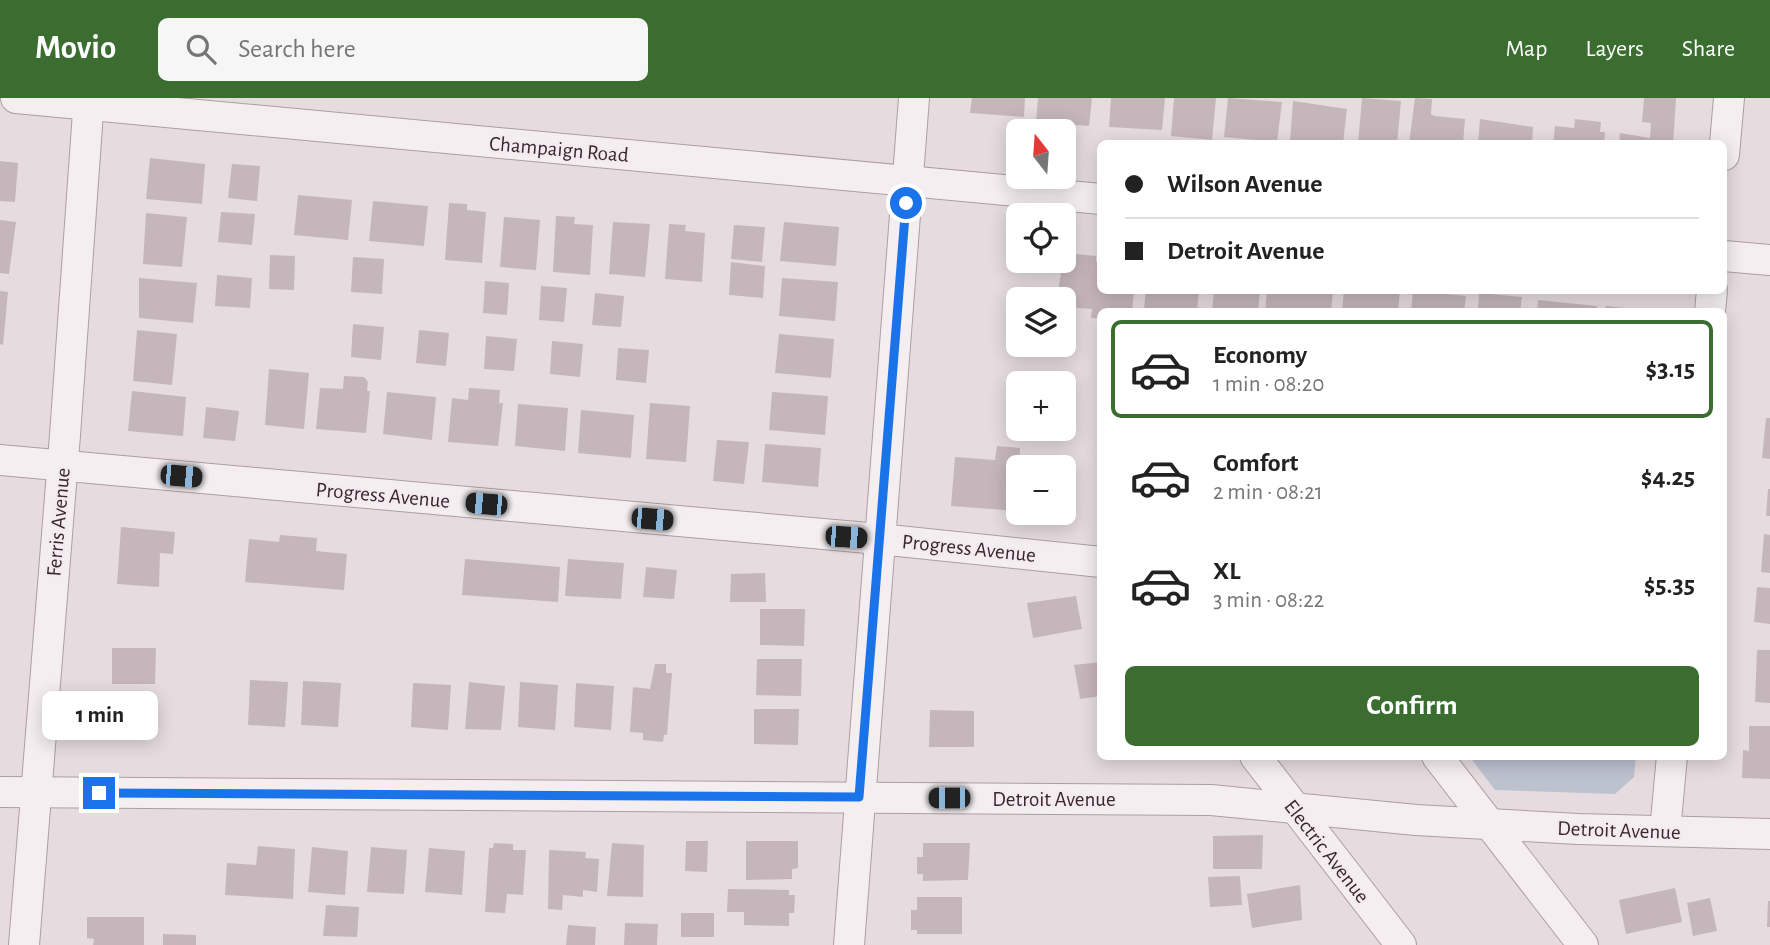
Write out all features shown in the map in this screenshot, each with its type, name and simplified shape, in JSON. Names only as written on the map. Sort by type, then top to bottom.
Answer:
[{"type":"street","name":"Champaign Road","points":[[16,98],[89,101],[1097,199]]},
{"type":"street","points":[[849,945],[914,98]]},
{"type":"street","points":[[1725,140],[1729,98]]},
{"type":"street","name":"Ferris Avenue","points":[[24,945],[89,101]]},
{"type":"street","points":[[1727,256],[1770,260]]},
{"type":"street","name":"Progress Avenue","points":[[0,460],[880,539],[1097,562]]},
{"type":"street","name":"Electric Avenue","points":[[1258,760],[1401,945]]},
{"type":"street","points":[[1440,760],[1583,945]]},
{"type":"street","points":[[1665,831],[1672,760]]},
{"type":"street","name":"Detroit Avenue","points":[[0,792],[1211,800],[1492,824],[1770,834]]},
{"type":"shaded area","points":[[1472,760],[1636,760],[1634,777],[1615,794],[1495,790]]},
{"type":"building","points":[[972,98],[1025,98],[1024,117],[970,113]]},
{"type":"building","points":[[1038,98],[1092,98],[1089,126],[1076,125],[1076,119],[1036,119]]},
{"type":"building","points":[[1111,98],[1165,98],[1162,130],[1109,127]]},
{"type":"building","points":[[1174,98],[1216,98],[1212,140],[1171,136]]},
{"type":"building","points":[[1228,98],[1282,102],[1277,140],[1224,137]]},
{"type":"building","points":[[1362,98],[1401,101],[1397,140],[1358,140]]},
{"type":"building","points":[[1415,98],[1432,99],[1431,114],[1434,116],[1465,119],[1463,140],[1410,140]]},
{"type":"building","points":[[1644,98],[1676,98],[1673,140],[1619,140],[1620,133],[1650,138],[1651,123],[1642,122]]},
{"type":"building","points":[[1293,101],[1347,109],[1343,140],[1290,140]]},
{"type":"building","points":[[1480,119],[1533,127],[1532,140],[1478,140]]},
{"type":"building","points":[[1575,119],[1601,122],[1600,132],[1605,132],[1604,140],[1553,140],[1555,126],[1574,128]]},
{"type":"building","points":[[150,158],[205,164],[202,204],[146,199]]},
{"type":"building","points":[[0,161],[18,163],[15,202],[0,201]]},
{"type":"building","points":[[232,164],[260,166],[257,201],[228,198]]},
{"type":"building","points":[[298,195],[352,200],[348,240],[294,235]]},
{"type":"building","points":[[373,201],[428,206],[424,246],[369,241]]},
{"type":"building","points":[[449,203],[467,204],[467,210],[486,212],[482,263],[445,260]]},
{"type":"building","points":[[221,212],[255,214],[252,245],[218,242]]},
{"type":"building","points":[[146,213],[187,217],[182,267],[143,264]]},
{"type":"building","points":[[556,216],[575,217],[574,224],[593,225],[590,275],[553,272]]},
{"type":"building","points":[[504,217],[540,220],[536,270],[500,267]]},
{"type":"building","points":[[0,220],[16,222],[9,274],[0,273]]},
{"type":"building","points":[[613,222],[650,224],[645,277],[609,274]]},
{"type":"building","points":[[784,222],[839,227],[836,266],[780,261]]},
{"type":"building","points":[[669,224],[686,225],[685,231],[705,233],[702,282],[665,279]]},
{"type":"building","points":[[734,225],[765,227],[762,262],[731,259]]},
{"type":"building","points":[[1076,254],[1096,256],[1097,294],[1134,294],[1132,308],[1097,308],[1097,319],[1091,318],[1092,309],[1076,308],[1076,287],[1059,287],[1061,273],[1076,273]]},
{"type":"building","points":[[270,255],[295,256],[294,290],[269,289]]},
{"type":"building","points":[[353,257],[384,259],[382,294],[351,292]]},
{"type":"building","points":[[731,262],[765,266],[763,298],[729,295]]},
{"type":"building","points":[[217,275],[252,278],[250,308],[215,306]]},
{"type":"building","points":[[139,278],[197,283],[193,323],[139,318]]},
{"type":"building","points":[[782,278],[838,282],[835,321],[779,316]]},
{"type":"building","points":[[485,281],[509,283],[507,315],[483,313]]},
{"type":"building","points":[[541,286],[567,288],[564,322],[539,320]]},
{"type":"building","points":[[0,291],[8,292],[3,345],[0,344]]},
{"type":"building","points":[[595,293],[624,296],[621,327],[592,325]]},
{"type":"building","points":[[1146,294],[1199,294],[1197,308],[1144,308]]},
{"type":"building","points":[[1214,294],[1260,294],[1258,308],[1212,308]]},
{"type":"building","points":[[1267,294],[1333,294],[1331,308],[1265,308]]},
{"type":"building","points":[[1344,294],[1400,294],[1398,308],[1342,308]]},
{"type":"building","points":[[1413,294],[1466,296],[1464,308],[1411,308]]},
{"type":"building","points":[[1479,294],[1522,297],[1521,308],[1478,308]]},
{"type":"building","points":[[1538,300],[1597,306],[1597,308],[1537,308]]},
{"type":"building","points":[[353,324],[384,327],[381,360],[351,357]]},
{"type":"building","points":[[137,330],[177,334],[172,385],[133,381]]},
{"type":"building","points":[[419,330],[449,333],[446,366],[416,363]]},
{"type":"building","points":[[779,334],[834,339],[831,378],[775,373]]},
{"type":"building","points":[[486,336],[517,339],[514,371],[484,369]]},
{"type":"building","points":[[552,341],[583,344],[580,377],[550,374]]},
{"type":"building","points":[[618,348],[649,350],[646,383],[616,380]]},
{"type":"building","points":[[269,369],[309,373],[304,429],[265,425]]},
{"type":"building","points":[[344,376],[364,377],[368,382],[367,391],[370,391],[366,433],[316,429],[320,388],[343,389]]},
{"type":"building","points":[[469,388],[500,390],[499,403],[503,403],[498,446],[448,442],[452,398],[468,400]]},
{"type":"building","points":[[132,391],[186,397],[183,436],[128,431]]},
{"type":"building","points":[[387,392],[436,397],[432,440],[383,434]]},
{"type":"building","points":[[772,392],[828,396],[825,435],[769,430]]},
{"type":"building","points":[[650,403],[690,406],[686,462],[646,459]]},
{"type":"building","points":[[518,404],[568,408],[565,451],[515,446]]},
{"type":"building","points":[[206,407],[239,411],[235,441],[203,438]]},
{"type":"building","points":[[581,410],[634,415],[631,458],[578,453]]},
{"type":"building","points":[[1766,418],[1770,418],[1770,459],[1762,458]]},
{"type":"building","points":[[717,440],[749,442],[744,484],[713,481]]},
{"type":"building","points":[[765,444],[821,448],[818,487],[762,482]]},
{"type":"building","points":[[997,446],[1020,448],[1020,455],[1006,455],[1006,510],[951,506],[955,457],[995,460]]},
{"type":"building","points":[[1768,489],[1770,516],[1766,516]]},
{"type":"building","points":[[121,527],[175,532],[173,554],[160,553],[159,587],[117,584]]},
{"type":"building","points":[[1764,534],[1770,535],[1770,573],[1761,572]]},
{"type":"building","points":[[280,535],[317,538],[316,551],[347,554],[344,590],[245,582],[249,539],[279,542]]},
{"type":"building","points":[[465,559],[560,567],[558,602],[462,595]]},
{"type":"building","points":[[568,559],[624,563],[621,599],[565,596]]},
{"type":"building","points":[[646,567],[677,570],[674,599],[643,597]]},
{"type":"building","points":[[765,573],[766,602],[730,602],[731,574]]},
{"type":"building","points":[[1757,587],[1770,588],[1770,624],[1754,622]]},
{"type":"building","points":[[1076,596],[1082,629],[1033,638],[1027,603]]},
{"type":"building","points":[[760,609],[805,609],[804,646],[760,645]]},
{"type":"building","points":[[112,648],[156,648],[155,684],[112,684]]},
{"type":"building","points":[[1757,650],[1770,650],[1770,703],[1755,702]]},
{"type":"building","points":[[757,659],[802,659],[801,696],[756,695]]},
{"type":"building","points":[[1097,662],[1097,697],[1080,699],[1074,665]]},
{"type":"building","points":[[655,664],[666,664],[666,673],[672,673],[667,735],[664,735],[663,742],[643,740],[643,733],[630,732],[633,687],[650,689]]},
{"type":"building","points":[[250,680],[288,682],[285,727],[248,725]]},
{"type":"building","points":[[303,681],[341,683],[338,727],[301,725]]},
{"type":"building","points":[[469,682],[505,686],[501,730],[465,729]]},
{"type":"building","points":[[520,682],[558,685],[555,730],[518,727]]},
{"type":"building","points":[[413,683],[451,685],[448,730],[411,727]]},
{"type":"building","points":[[576,683],[614,686],[611,730],[574,727]]},
{"type":"building","points":[[152,700],[152,737],[109,736],[109,701]]},
{"type":"building","points":[[754,709],[799,709],[798,745],[754,744]]},
{"type":"building","points":[[930,710],[974,711],[974,747],[929,747]]},
{"type":"building","points":[[1749,726],[1770,726],[1770,779],[1742,778],[1743,750],[1749,751]]},
{"type":"building","points":[[1263,835],[1262,869],[1213,869],[1213,836]]},
{"type":"building","points":[[686,841],[708,841],[707,872],[685,871]]},
{"type":"building","points":[[746,841],[798,841],[798,868],[792,869],[792,879],[746,880]]},
{"type":"building","points":[[494,843],[513,844],[513,850],[526,850],[523,895],[507,894],[505,913],[485,912],[489,848],[493,848]]},
{"type":"building","points":[[612,843],[644,845],[643,897],[607,896]]},
{"type":"building","points":[[923,843],[970,843],[968,880],[923,881],[923,874],[917,874],[917,857],[923,857]]},
{"type":"building","points":[[258,846],[295,849],[293,899],[225,895],[227,863],[256,865]]},
{"type":"building","points":[[312,847],[348,851],[345,895],[308,892]]},
{"type":"building","points":[[371,847],[407,850],[404,894],[367,892]]},
{"type":"building","points":[[429,848],[465,851],[462,895],[425,892]]},
{"type":"building","points":[[549,850],[586,852],[585,858],[599,859],[597,892],[583,890],[583,897],[563,895],[562,910],[548,909]]},
{"type":"building","points":[[1240,876],[1242,905],[1210,907],[1208,877]]},
{"type":"building","points":[[1300,885],[1302,920],[1252,928],[1247,894]]},
{"type":"building","points":[[1675,888],[1682,922],[1626,934],[1619,900]]},
{"type":"building","points":[[728,889],[789,890],[789,895],[795,895],[794,913],[789,913],[789,926],[744,925],[744,912],[727,912]]},
{"type":"building","points":[[917,897],[962,897],[962,934],[917,934],[917,930],[911,930],[911,910],[917,910]]},
{"type":"building","points":[[1710,898],[1717,931],[1693,936],[1687,903]]},
{"type":"building","points":[[1770,901],[1770,927],[1767,927]]},
{"type":"building","points":[[326,905],[359,907],[357,937],[323,936]]},
{"type":"building","points":[[681,913],[714,913],[714,937],[681,937]]},
{"type":"building","points":[[87,917],[144,917],[144,945],[93,945],[94,939],[87,938]]},
{"type":"building","points":[[625,923],[658,924],[657,945],[624,945]]},
{"type":"building","points":[[568,925],[596,927],[595,945],[566,945]]},
{"type":"building","points":[[163,934],[196,935],[196,945],[163,945]]},
{"type":"route","points":[[99,793],[859,797],[906,203]]}]
